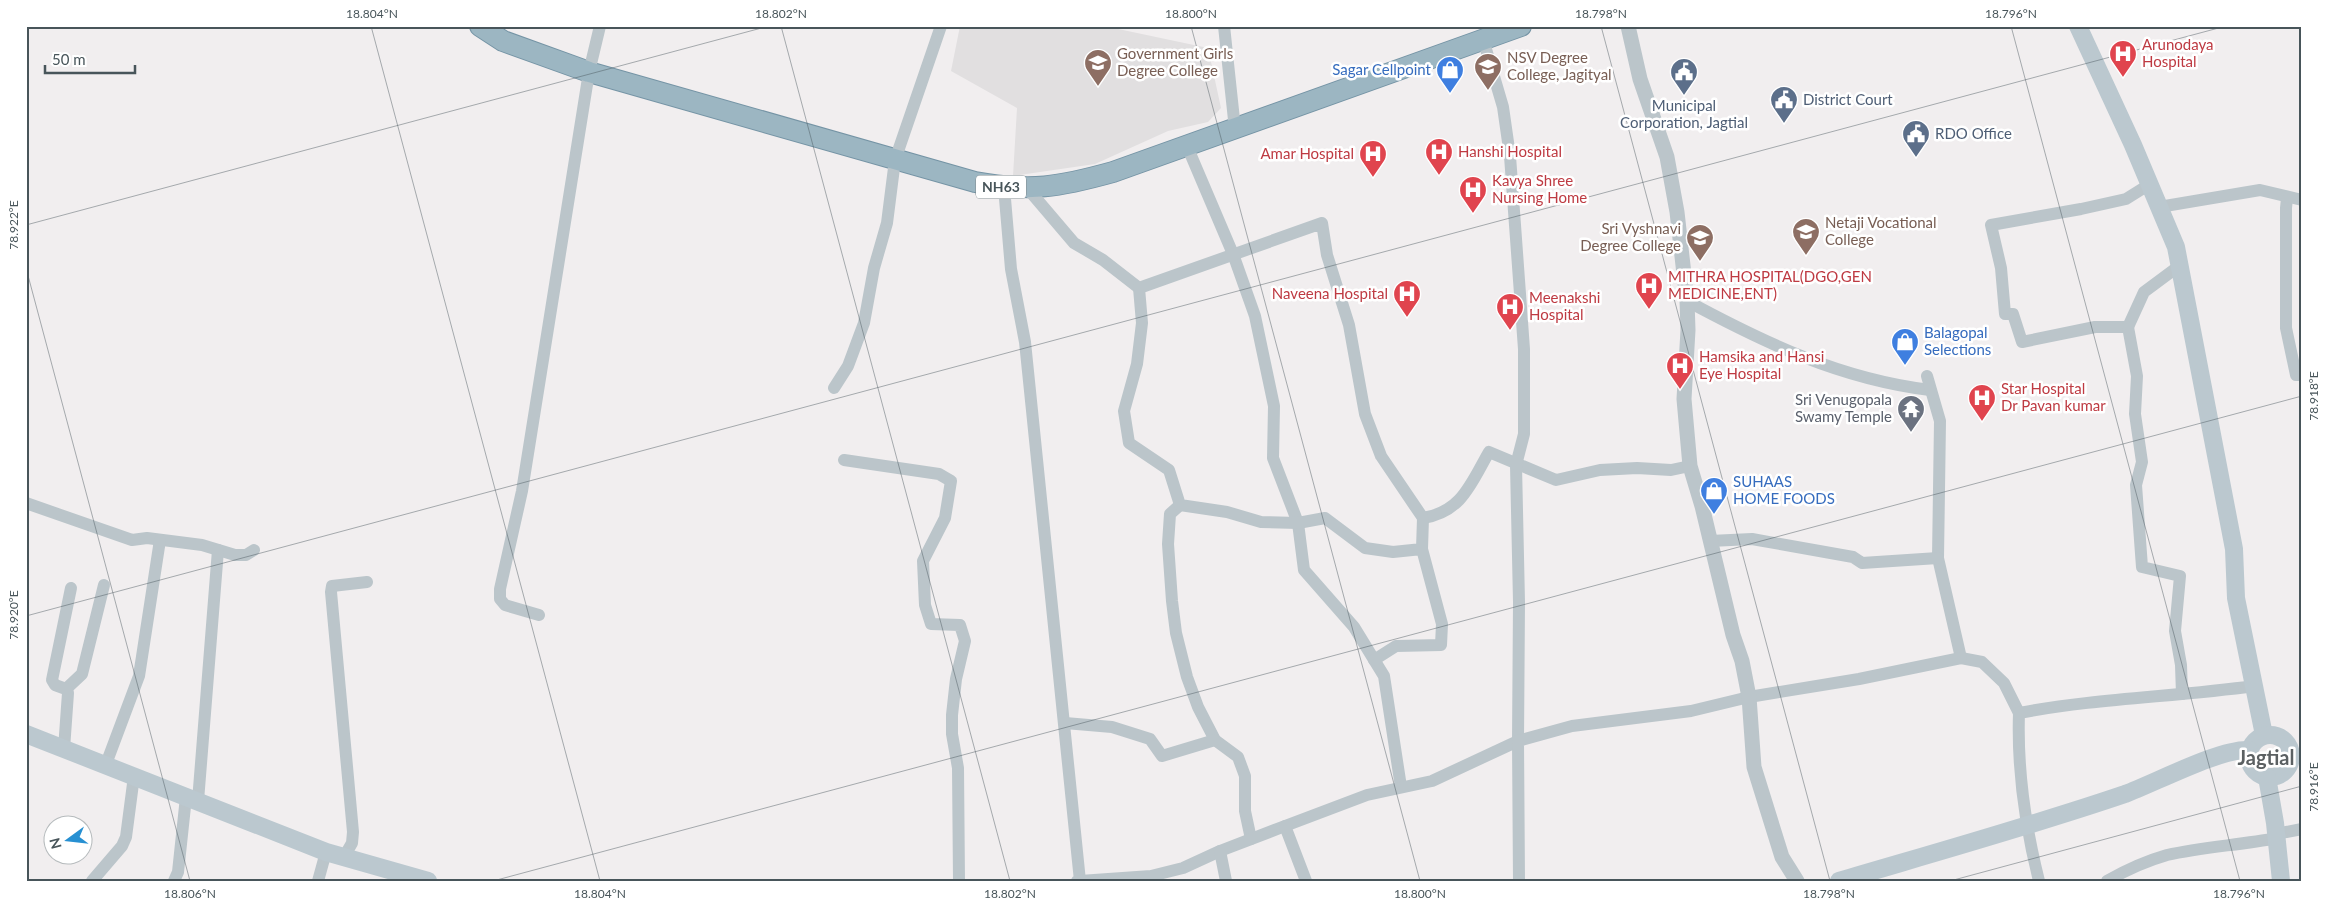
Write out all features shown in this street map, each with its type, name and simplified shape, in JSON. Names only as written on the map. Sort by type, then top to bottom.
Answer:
[{"type":"highway","name":"NH63","points":[[480,26],[503,41],[589,72],[974,182],[1028,189],[1074,183],[1187,146],[1521,26]]},
{"type":"main road","points":[[2078,26],[2150,184],[2176,247],[2234,549],[2236,598],[2264,735]]},
{"type":"main road","points":[[26,734],[326,852],[428,881]]},
{"type":"main road","points":[[2271,734],[2285,740],[2297,752],[2285,771],[2280,775],[2267,777],[2254,771],[2248,757],[2249,750],[2252,743],[2264,735],[2271,734]]},
{"type":"main road","points":[[1839,881],[2027,825],[2126,793],[2220,756],[2242,749],[2249,750]]},
{"type":"main road","points":[[2267,777],[2281,881]]},
{"type":"street","points":[[539,615],[505,605],[500,599],[500,589],[522,491],[589,72],[600,26]]},
{"type":"street","points":[[834,388],[848,366],[864,323],[874,268],[887,223],[895,160],[941,26]]},
{"type":"street","points":[[1224,26],[1234,129]]},
{"type":"street","points":[[1628,26],[1640,79],[1667,157],[1677,212],[1687,300],[1684,399],[1690,466],[1733,634],[1742,661],[1749,696],[1754,767],[1782,857],[1797,881]]},
{"type":"street","points":[[1483,39],[1503,107],[1510,156],[1524,349],[1524,434],[1516,464],[1519,602],[1519,881]]},
{"type":"street","points":[[1187,146],[1233,254],[1255,316],[1274,406],[1273,458],[1298,523],[1304,570],[1354,627],[1384,676],[1402,788]]},
{"type":"street","points":[[2128,327],[2095,327],[2022,342],[2014,314],[2005,314],[2001,268],[1991,225],[2081,210],[2126,199],[2150,184]]},
{"type":"street","points":[[1004,187],[1011,269],[1025,342],[1065,723],[1079,881],[1151,876],[1183,868],[1220,851],[1367,795],[1432,781],[1518,741],[1572,726],[1691,710],[1749,696],[1859,679],[1961,658],[1982,662],[1990,669],[2004,683],[2019,713],[2018,750],[2020,786],[2039,881]]},
{"type":"street","points":[[1028,189],[1074,243],[1103,260],[1139,288],[1142,323],[1138,356],[1124,411],[1129,443],[1169,470],[1180,505]]},
{"type":"street","points":[[2159,207],[2260,190],[2302,200]]},
{"type":"street","points":[[2288,198],[2286,208],[2286,328],[2296,375],[2302,375]]},
{"type":"street","points":[[1139,288],[1322,223],[1327,255],[1349,325],[1365,414],[1381,456],[1423,518],[1422,549],[1442,624],[1441,645],[1396,646],[1374,660]]},
{"type":"street","points":[[2179,266],[2144,292],[2128,327],[2137,376],[2136,414],[2142,462],[2136,485],[2142,567],[2180,576],[2175,631],[2181,665],[2182,694]]},
{"type":"street","points":[[1687,300],[1755,337],[1805,358],[1891,385],[1930,390]]},
{"type":"street","points":[[1926,376],[1940,421],[1938,558],[1961,658]]},
{"type":"street","points":[[1423,518],[1437,516],[1460,502],[1489,452],[1556,480],[1600,470],[1637,468],[1671,470],[1690,466]]},
{"type":"street","points":[[844,460],[939,474],[951,480],[945,518],[923,561],[925,605],[931,624],[960,625],[965,641],[956,679],[952,715],[952,734],[958,768],[958,881]]},
{"type":"street","points":[[26,503],[132,540],[160,540],[202,545],[236,555],[246,555],[254,550]]},
{"type":"street","points":[[1180,505],[1227,512],[1261,522],[1298,523],[1325,518],[1365,548],[1394,552],[1422,549]]},
{"type":"street","points":[[1180,505],[1170,514],[1168,544],[1176,633],[1187,677],[1198,707],[1215,740],[1238,757],[1246,776],[1245,811],[1251,839]]},
{"type":"street","points":[[1710,541],[1752,539],[1853,557],[1862,563],[1938,558]]},
{"type":"street","points":[[106,764],[139,676],[160,540]]},
{"type":"street","points":[[174,881],[178,872],[192,799],[218,550]]},
{"type":"street","points":[[344,857],[352,843],[353,832],[331,592],[332,586],[339,583],[367,582]]},
{"type":"street","points":[[66,689],[77,681],[82,674],[104,585]]},
{"type":"street","points":[[66,689],[55,685],[52,680],[70,588]]},
{"type":"street","points":[[2019,713],[2084,702],[2199,694],[2254,686]]},
{"type":"street","points":[[64,749],[68,693],[66,689]]},
{"type":"street","points":[[1065,723],[1112,726],[1150,738],[1162,756],[1215,740]]},
{"type":"street","points":[[92,881],[122,846],[126,838],[134,776]]},
{"type":"street","points":[[1285,826],[1306,881]]},
{"type":"street","points":[[2107,881],[2138,865],[2166,856],[2240,846],[2302,830]]},
{"type":"street","points":[[1220,851],[1226,881]]},
{"type":"street","points":[[318,881],[326,852]]},
{"type":"shaded area","name":"Government Girls Degree College","points":[[960,26],[1104,26],[1208,48],[1221,108],[1208,122],[1168,131],[1095,164],[1013,176],[1017,108],[951,71]]},
{"type":"place","name":"Arunodaya Hospital","points":[[2123,78]]},
{"type":"place","name":"Government Girls Degree College","points":[[1098,87]]},
{"type":"place","name":"NSV Degree College, Jagityal","points":[[1488,91]]},
{"type":"place","name":"Sagar Cellpoint","points":[[1450,94]]},
{"type":"place","name":"Municipal Corporation, Jagtial","points":[[1684,96]]},
{"type":"place","name":"District Court","points":[[1784,124]]},
{"type":"place","name":"RDO Office","points":[[1916,158]]},
{"type":"place","name":"Hanshi Hospital","points":[[1439,176]]},
{"type":"place","name":"Amar Hospital","points":[[1373,178]]},
{"type":"place","name":"Kavya Shree Nursing Home","points":[[1473,214]]},
{"type":"place","name":"Netaji Vocational College","points":[[1806,256]]},
{"type":"place","name":"Sri Vyshnavi Degree College","points":[[1700,262]]},
{"type":"place","name":"MITHRA HOSPITAL(DGO,GEN MEDICINE,ENT)","points":[[1649,310]]},
{"type":"place","name":"Naveena Hospital","points":[[1407,318]]},
{"type":"place","name":"Meenakshi Hospital","points":[[1510,331]]},
{"type":"place","name":"Balagopal Selections","points":[[1905,366]]},
{"type":"place","name":"Hamsika and Hansi Eye Hospital","points":[[1680,390]]},
{"type":"place","name":"Star Hospital Dr Pavan kumar","points":[[1982,422]]},
{"type":"place","name":"Sri Venugopala Swamy Temple","points":[[1911,433]]},
{"type":"place","name":"SUHAAS HOME FOODS","points":[[1714,515]]},
{"type":"district","name":"Jagtial","points":[[2266,758]]}]
